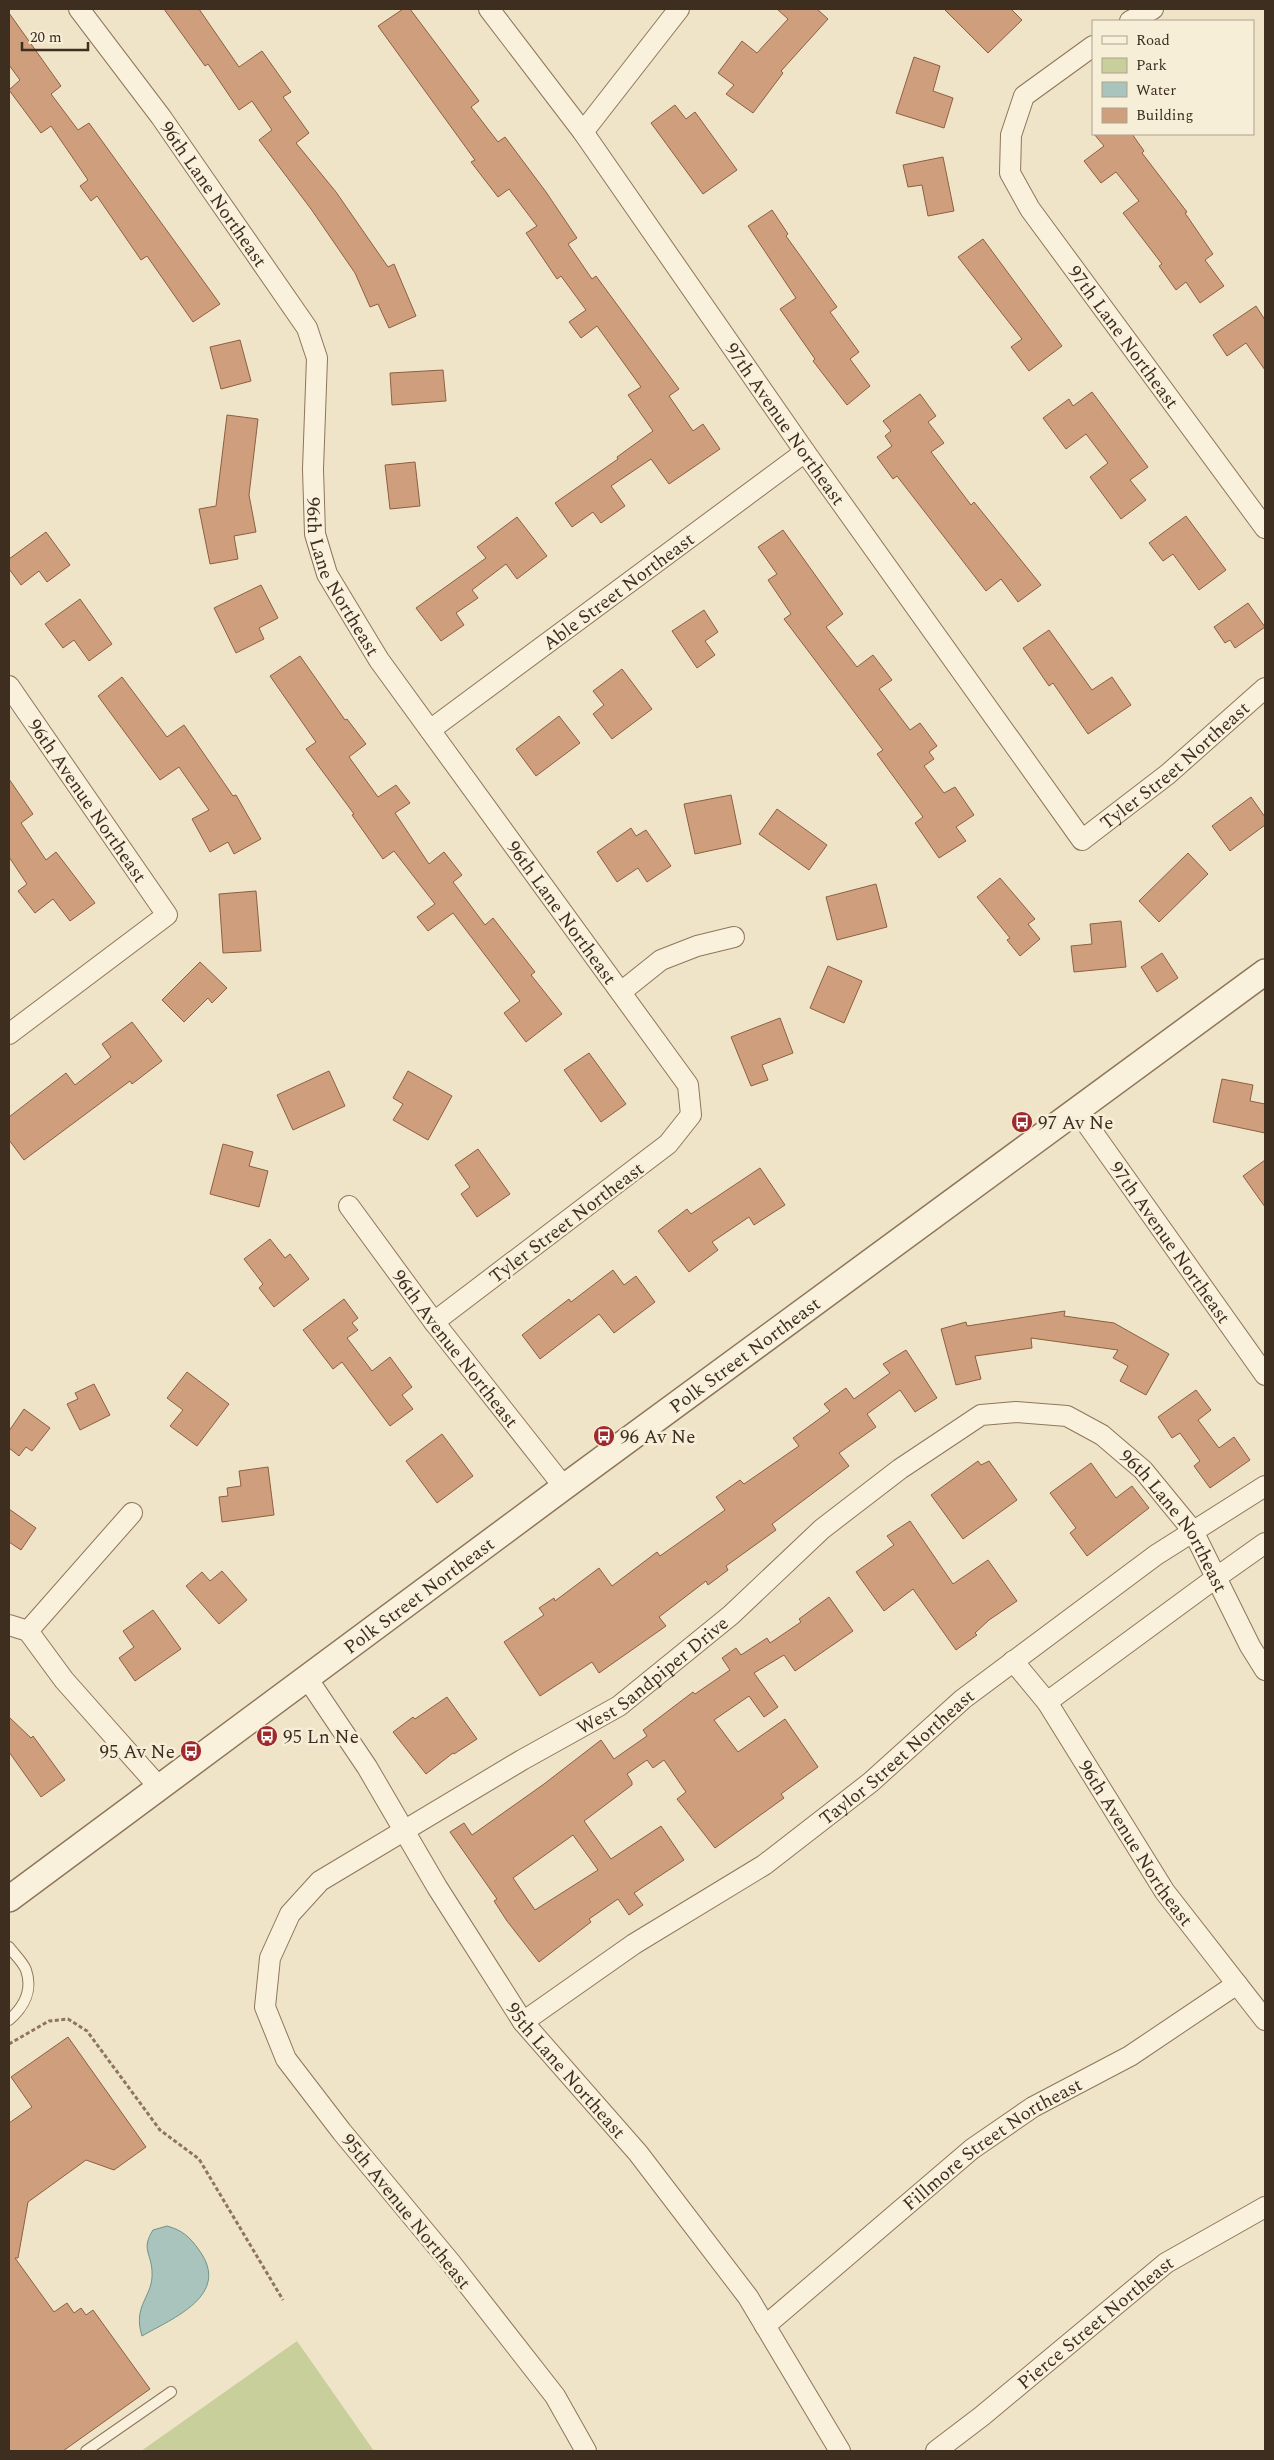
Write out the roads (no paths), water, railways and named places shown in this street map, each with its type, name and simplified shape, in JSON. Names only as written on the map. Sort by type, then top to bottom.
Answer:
[{"type":"street","name":"96th Lane Northeast","points":[[79,9],[161,117],[307,328],[317,358],[313,469],[315,534],[327,574],[379,660],[688,1085],[691,1115]]},
{"type":"street","name":"97th Avenue Northeast","points":[[489,9],[582,132],[805,452],[1082,840]]},
{"type":"street","points":[[582,132],[678,9]]},
{"type":"street","points":[[1132,20],[1152,9]]},
{"type":"street","name":"97th Lane Northeast","points":[[1092,47],[1024,96],[1011,135],[1010,173],[1030,209],[1265,528]]},
{"type":"street","name":"Able Street Northeast","points":[[430,730],[805,452]]},
{"type":"street","name":"96th Avenue Northeast","points":[[9,686],[167,914],[9,1034]]},
{"type":"street","name":"Tyler Street Northeast","points":[[1082,840],[1168,774],[1265,688]]},
{"type":"street","points":[[621,992],[662,960],[697,946],[734,937]]},
{"type":"street","name":"Polk Street Northeast","points":[[9,1899],[564,1487],[1265,972]]},
{"type":"street","name":"97th Avenue Northeast","points":[[1077,1110],[1265,1375]]},
{"type":"street","name":"Tyler Street Northeast","points":[[434,1322],[668,1144],[691,1115]]},
{"type":"street","name":"96th Avenue Northeast","points":[[349,1206],[434,1322],[564,1487]]},
{"type":"street","name":"West Sandpiper Drive","points":[[270,1958],[290,1914],[320,1881],[404,1830],[620,1706],[731,1615],[822,1529],[900,1469],[981,1415],[1016,1412],[1043,1414]]},
{"type":"street","name":"96th Lane Northeast","points":[[1043,1414],[1066,1416],[1102,1434],[1143,1470],[1193,1532],[1217,1576],[1250,1646],[1265,1670]]},
{"type":"street","name":"Taylor Street Northeast","points":[[524,2022],[634,1944],[764,1865],[871,1782],[963,1699],[1013,1661],[1156,1555],[1265,1486]]},
{"type":"street","points":[[28,1631],[132,1513]]},
{"type":"street","points":[[1047,1702],[1217,1576],[1265,1543]]},
{"type":"street","points":[[9,1625],[28,1631],[64,1680],[159,1787]]},
{"type":"street","name":"96th Avenue Northeast","points":[[1013,1661],[1047,1702],[1166,1892],[1265,2020]]},
{"type":"street","name":"95th Lane Northeast","points":[[306,1678],[367,1767],[437,1887],[524,2022],[638,2153],[748,2297],[840,2451]]},
{"type":"street","name":"95th Avenue Northeast","points":[[270,1958],[265,2007],[286,2059],[342,2132],[450,2263],[555,2396],[586,2451]]},
{"type":"street","name":"Fillmore Street Northeast","points":[[764,2326],[972,2149],[1033,2107],[1130,2056],[1237,1984]]},
{"type":"street","name":"Pierce Street Northeast","points":[[936,2451],[1166,2263],[1265,2207]]},
{"type":"lane","points":[[9,1947],[26,1969],[29,1993],[9,2020]]},
{"type":"lane","points":[[86,2451],[171,2392]]},
{"type":"water","points":[[167,2226],[181,2232],[196,2245],[207,2266],[208,2280],[204,2292],[194,2303],[182,2313],[142,2336],[140,2325],[141,2308],[152,2280],[147,2247],[149,2236],[153,2230]]},
{"type":"place","name":"97 Av Ne","points":[[1022,1122]]},
{"type":"place","name":"96 Av Ne","points":[[604,1436]]},
{"type":"place","name":"95 Ln Ne","points":[[267,1736]]},
{"type":"place","name":"95 Av Ne","points":[[191,1751]]}]
